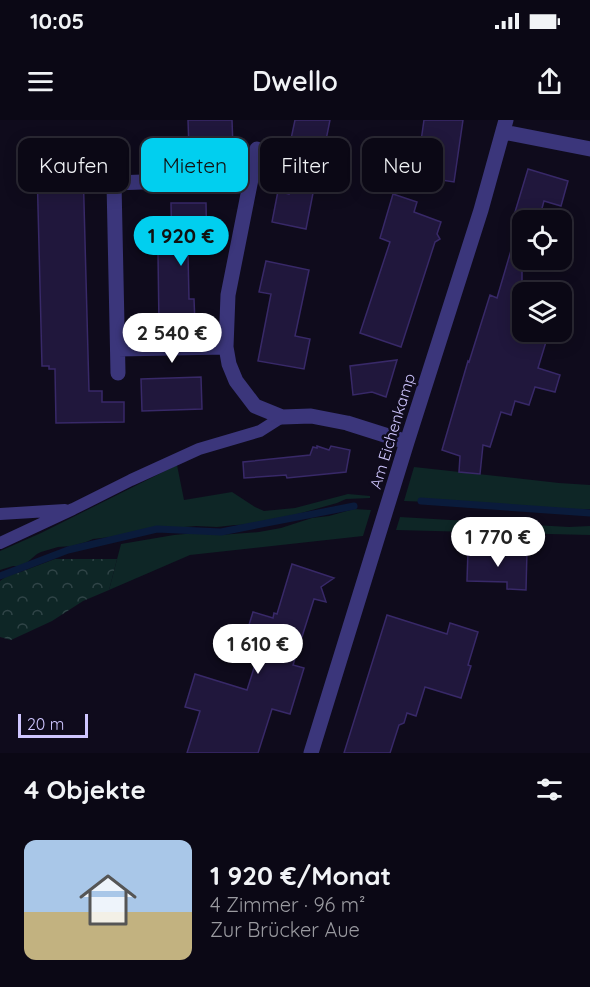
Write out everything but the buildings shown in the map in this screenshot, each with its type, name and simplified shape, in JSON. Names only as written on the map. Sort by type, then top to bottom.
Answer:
[{"type":"street","points":[[504,126],[590,149]]},
{"type":"street","name":"Am Eichenkamp","points":[[311,753],[481,210],[504,126]]},
{"type":"street","points":[[257,149],[228,296],[226,347],[229,364],[236,381],[255,406],[282,417],[311,416],[338,421],[407,442]]},
{"type":"street","points":[[117,373],[114,183],[227,179],[249,186]]},
{"type":"street","points":[[118,349],[226,347]]},
{"type":"lane","points":[[0,543],[199,449],[260,431],[282,417]]},
{"type":"lane","points":[[0,514],[73,509]]},
{"type":"green space","points":[[177,465],[184,500],[232,492],[264,511],[295,508],[348,494],[370,496],[370,498],[346,499],[262,524],[139,531],[136,534],[93,539],[41,552],[24,565],[0,570],[0,551]]},
{"type":"green space","points":[[414,467],[590,485],[590,509],[572,510],[550,507],[549,510],[507,505],[404,501]]},
{"type":"green space","points":[[354,509],[371,510],[363,536],[190,555],[109,590],[121,544],[196,533],[219,535],[259,532]]},
{"type":"green space","points":[[400,517],[569,527],[590,526],[590,535],[396,530]]},
{"type":"green space","points":[[55,559],[117,559],[109,590],[83,601],[52,621],[11,640],[0,637],[0,581],[11,573],[18,573]]},
{"type":"waterway","points":[[421,501],[590,513]]},
{"type":"waterway","points":[[0,576],[68,550],[157,529],[221,532],[354,506]]}]
